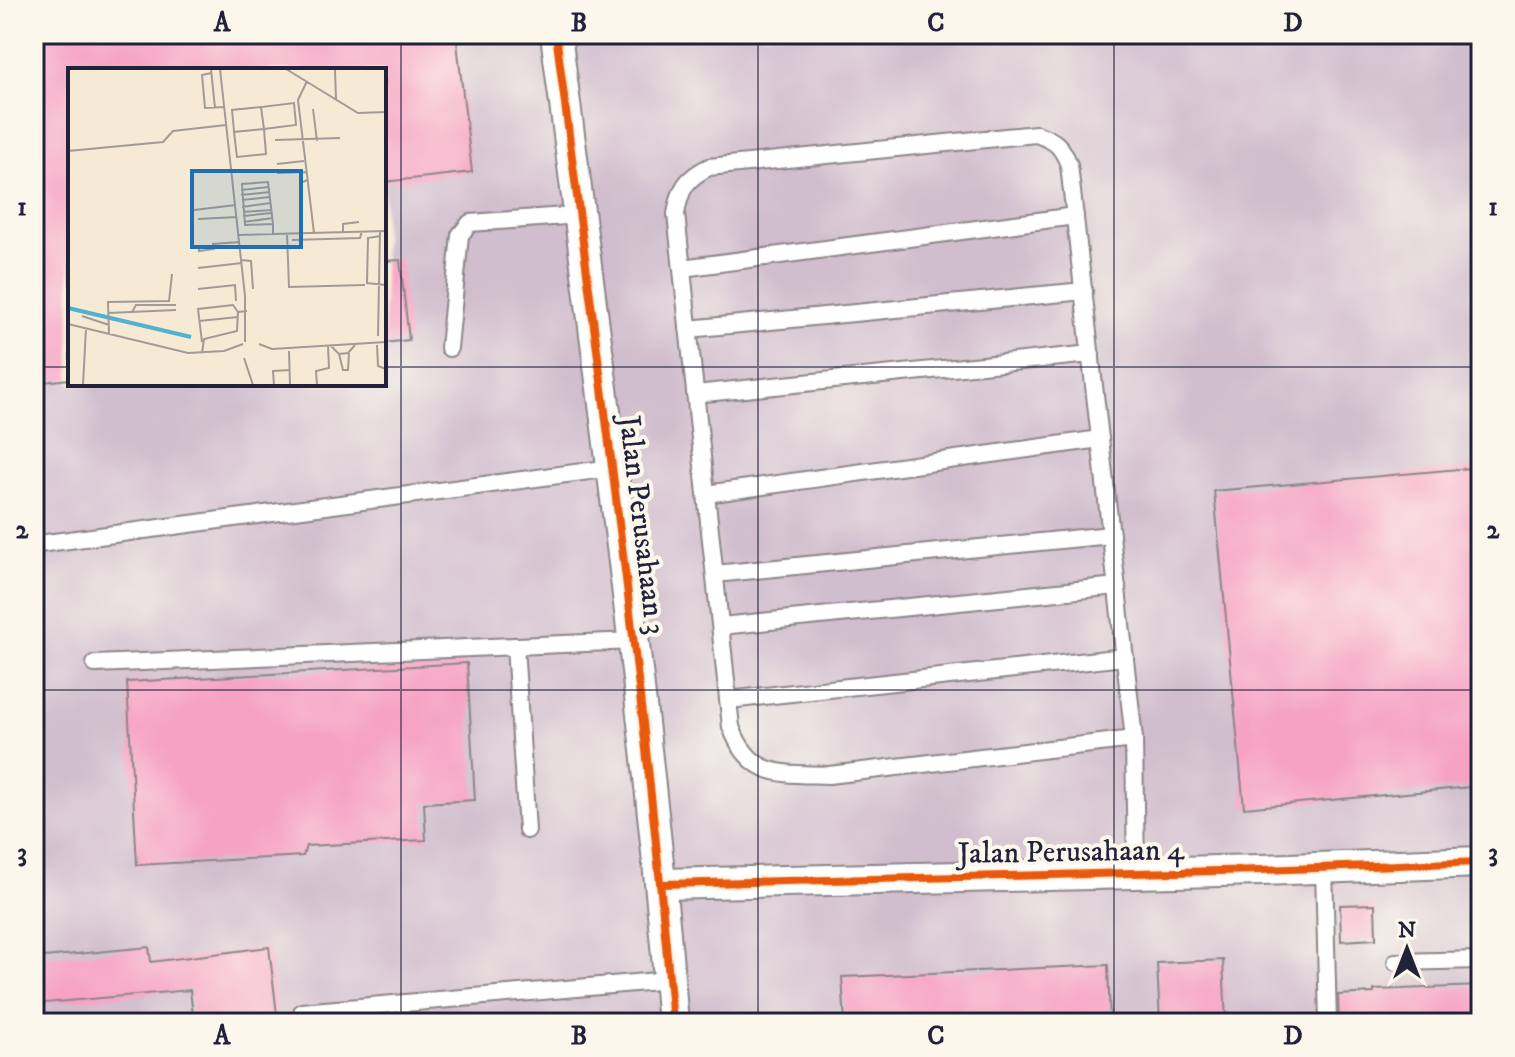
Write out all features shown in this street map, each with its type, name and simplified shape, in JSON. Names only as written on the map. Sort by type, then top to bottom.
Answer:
[{"type":"street","name":"Jalan Perusahaan 3","points":[[556,34],[633,641],[661,884],[673,1023]]},
{"type":"street","name":"Jalan Perusahaan 4","points":[[661,884],[1481,862]]},
{"type":"lane","points":[[1134,739],[829,775],[790,774],[760,767],[740,749],[731,727],[676,214],[680,189],[693,174],[709,167],[1036,134],[1052,139],[1063,149],[1069,165],[1134,739],[1136,873]]},
{"type":"lane","points":[[449,348],[460,235],[470,223],[579,215]]},
{"type":"lane","points":[[682,268],[1075,216]]},
{"type":"lane","points":[[688,329],[1084,291]]},
{"type":"lane","points":[[695,394],[1091,354]]},
{"type":"lane","points":[[706,494],[1100,439]]},
{"type":"lane","points":[[39,544],[612,468]]},
{"type":"lane","points":[[715,574],[1111,535]]},
{"type":"lane","points":[[721,626],[1117,586]]},
{"type":"lane","points":[[95,664],[633,641]]},
{"type":"lane","points":[[515,646],[527,830]]},
{"type":"lane","points":[[728,700],[1125,657]]},
{"type":"lane","points":[[1324,867],[1328,1023]]},
{"type":"lane","points":[[1396,962],[1481,960]]},
{"type":"lane","points":[[303,1023],[302,1012],[669,980]]},
{"type":"shaded area","points":[[34,34],[1481,34],[1481,1023],[34,1023]]},
{"type":"building","points":[[34,34],[456,34],[472,172],[386,182],[386,68],[68,68],[68,379],[34,383]]},
{"type":"building","points":[[400,260],[409,340],[386,343],[386,261]]},
{"type":"building","points":[[1481,467],[1481,786],[1244,808],[1214,491]]},
{"type":"building","points":[[467,663],[475,800],[424,803],[426,840],[306,846],[303,856],[137,865],[127,682]]},
{"type":"building","points":[[1375,904],[1376,939],[1341,941],[1340,905]]},
{"type":"building","points":[[149,947],[151,962],[269,947],[278,1023],[194,1023],[190,990],[34,1004],[34,958]]},
{"type":"building","points":[[1223,960],[1226,1023],[1160,1023],[1157,963]]},
{"type":"building","points":[[1108,965],[1110,1023],[845,1023],[842,977]]},
{"type":"building","points":[[1481,986],[1481,1023],[1339,1023],[1338,995],[1374,993],[1374,990]]},
{"type":"cycle path","points":[[556,34],[635,651],[673,1023]]},
{"type":"cycle path","points":[[661,884],[1481,862]]}]
